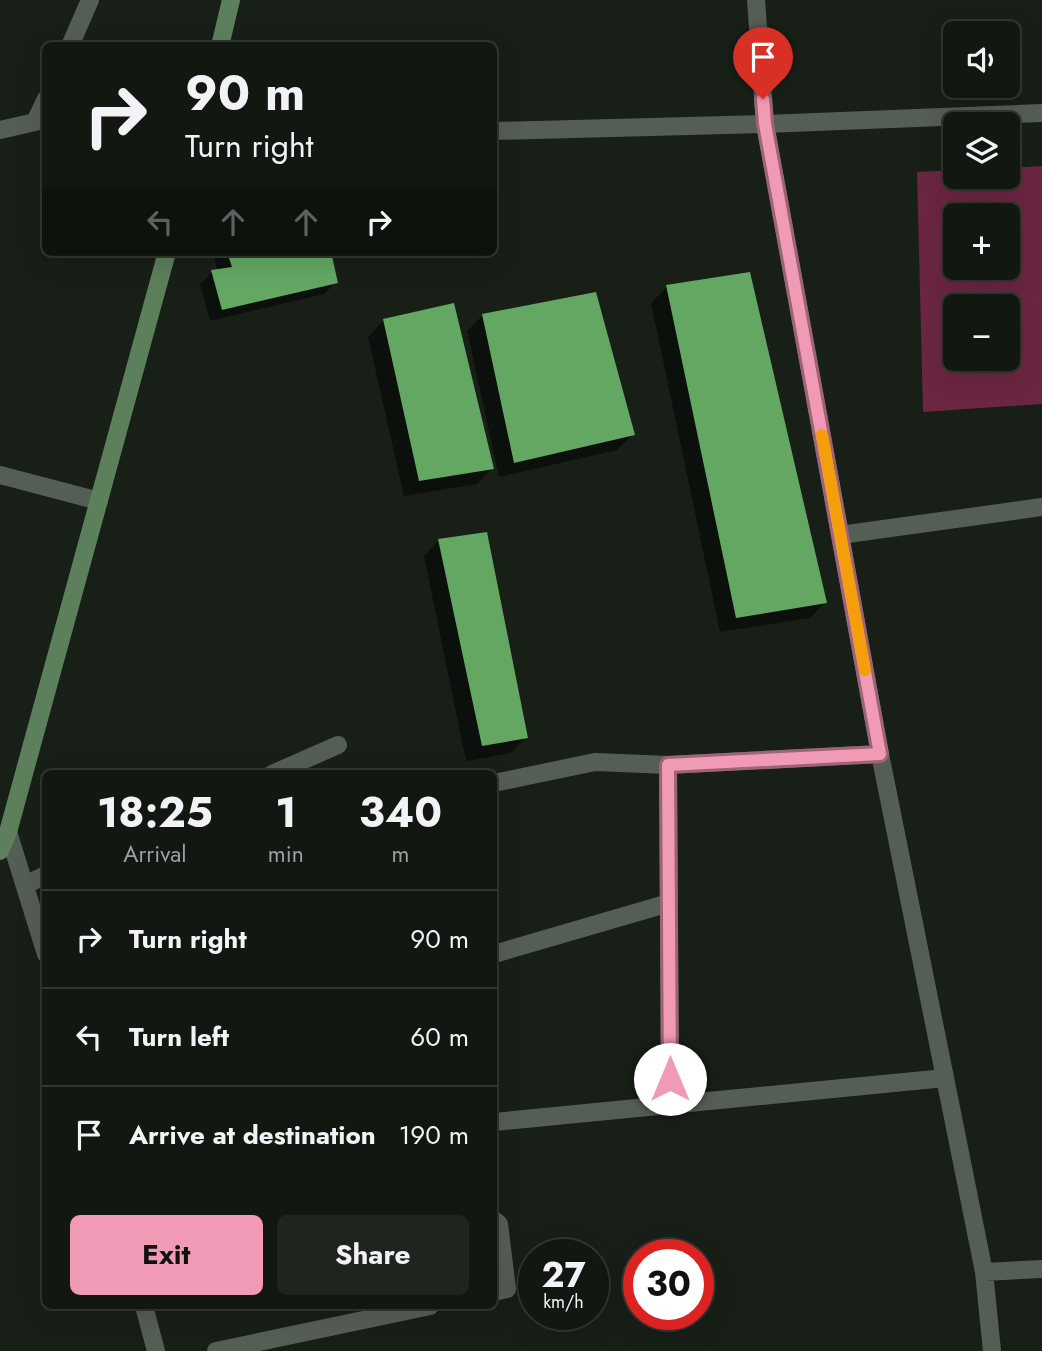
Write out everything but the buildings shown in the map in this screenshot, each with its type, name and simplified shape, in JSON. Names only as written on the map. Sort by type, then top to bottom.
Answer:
[{"type":"main road","points":[[221,42],[231,0]]},
{"type":"main road","points":[[0,851],[8,832],[166,256]]},
{"type":"street","points":[[72,42],[90,0]]},
{"type":"street","points":[[756,0],[765,124],[880,754],[984,1272],[992,1351]]},
{"type":"street","points":[[0,130],[35,122],[42,107]]},
{"type":"street","points":[[497,131],[1042,113]]},
{"type":"street","points":[[0,475],[99,501]]},
{"type":"street","points":[[840,535],[1042,507]]},
{"type":"street","points":[[281,770],[338,745]]},
{"type":"street","points":[[497,782],[595,762],[668,765],[880,754]]},
{"type":"street","points":[[668,765],[670,1104]]},
{"type":"street","points":[[8,832],[42,941]]},
{"type":"street","points":[[25,885],[42,877]]},
{"type":"street","points":[[497,953],[669,903]]},
{"type":"street","points":[[497,1122],[945,1078]]},
{"type":"street","points":[[497,1222],[508,1289],[497,1291]]},
{"type":"street","points":[[984,1272],[1042,1269]]},
{"type":"street","points":[[145,1309],[156,1351]]},
{"type":"street","points":[[216,1351],[416,1309]]},
{"type":"shaded area","points":[[1042,166],[1042,404],[923,412],[917,172],[943,171],[943,189],[1020,189],[1020,167]]},
{"type":"slow traffic","points":[[822,435],[865,670]]},
{"type":"route","points":[[670,1079],[668,765],[880,754],[765,124],[763,99]]}]
